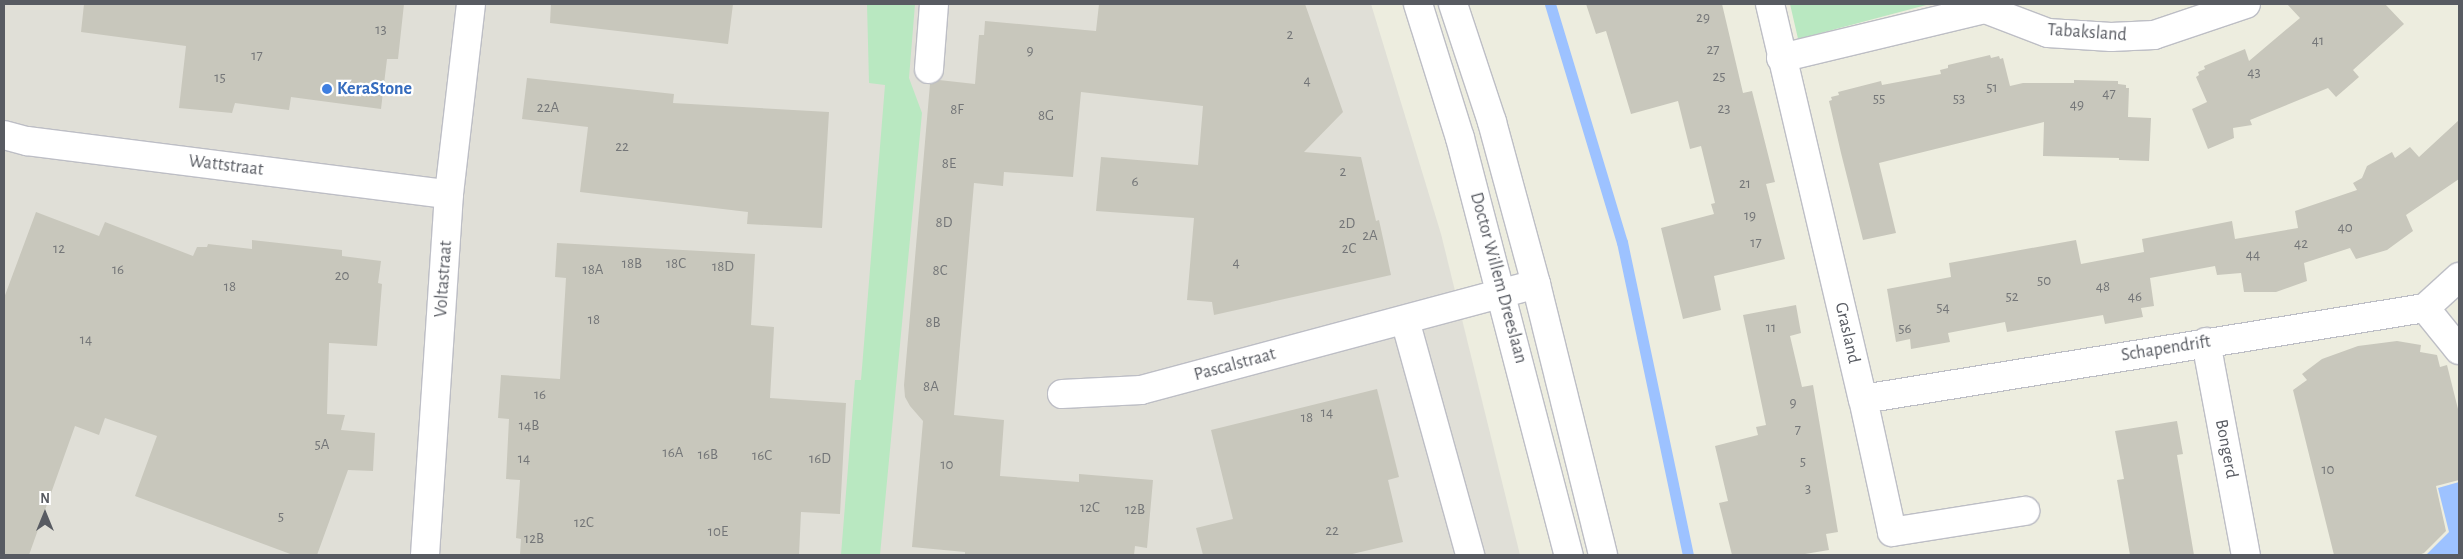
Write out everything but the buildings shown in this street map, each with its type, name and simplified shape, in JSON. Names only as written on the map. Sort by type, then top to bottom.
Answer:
[{"type":"street","name":"Voltastraat","points":[[425,555],[449,194],[471,4]]},
{"type":"street","points":[[929,69],[934,4]]},
{"type":"street","name":"Doctor Willem Dreeslaan","points":[[1418,4],[1460,138],[1570,555]]},
{"type":"street","name":"Doctor Willem Dreeslaan","points":[[1453,4],[1492,122],[1536,284],[1603,555]]},
{"type":"street","name":"Grasland","points":[[1770,4],[1781,58],[1863,399],[1892,532],[2025,511]]},
{"type":"street","name":"Tabaksland","points":[[1781,58],[1985,9],[2048,33],[2111,37],[2154,35],[2246,4]]},
{"type":"street","name":"Wattstraat","points":[[4,135],[27,142],[449,194]]},
{"type":"street","points":[[2459,277],[2425,308],[2459,350]]},
{"type":"street","name":"Pascalstraat","points":[[1062,394],[1141,390],[1536,284]]},
{"type":"street","name":"Schapendrift","points":[[1863,399],[2425,308]]},
{"type":"street","points":[[1405,320],[1470,555]]},
{"type":"street","name":"Bongerd","points":[[2206,342],[2246,555]]},
{"type":"shaded area","points":[[4,4],[1371,4],[1441,234],[1520,555],[4,555]]},
{"type":"green space","points":[[867,4],[915,4],[909,78],[922,113],[880,555],[841,555],[855,380],[861,380],[885,85],[869,83]]},
{"type":"green space","points":[[1790,4],[1930,4],[1817,34],[1799,43]]},
{"type":"water","points":[[2459,482],[2459,555],[2426,555],[2449,532],[2438,488]]},
{"type":"waterway","points":[[1550,4],[1622,242],[1688,555]]},
{"type":"place","name":"KeraStone","points":[[327,89]]}]
